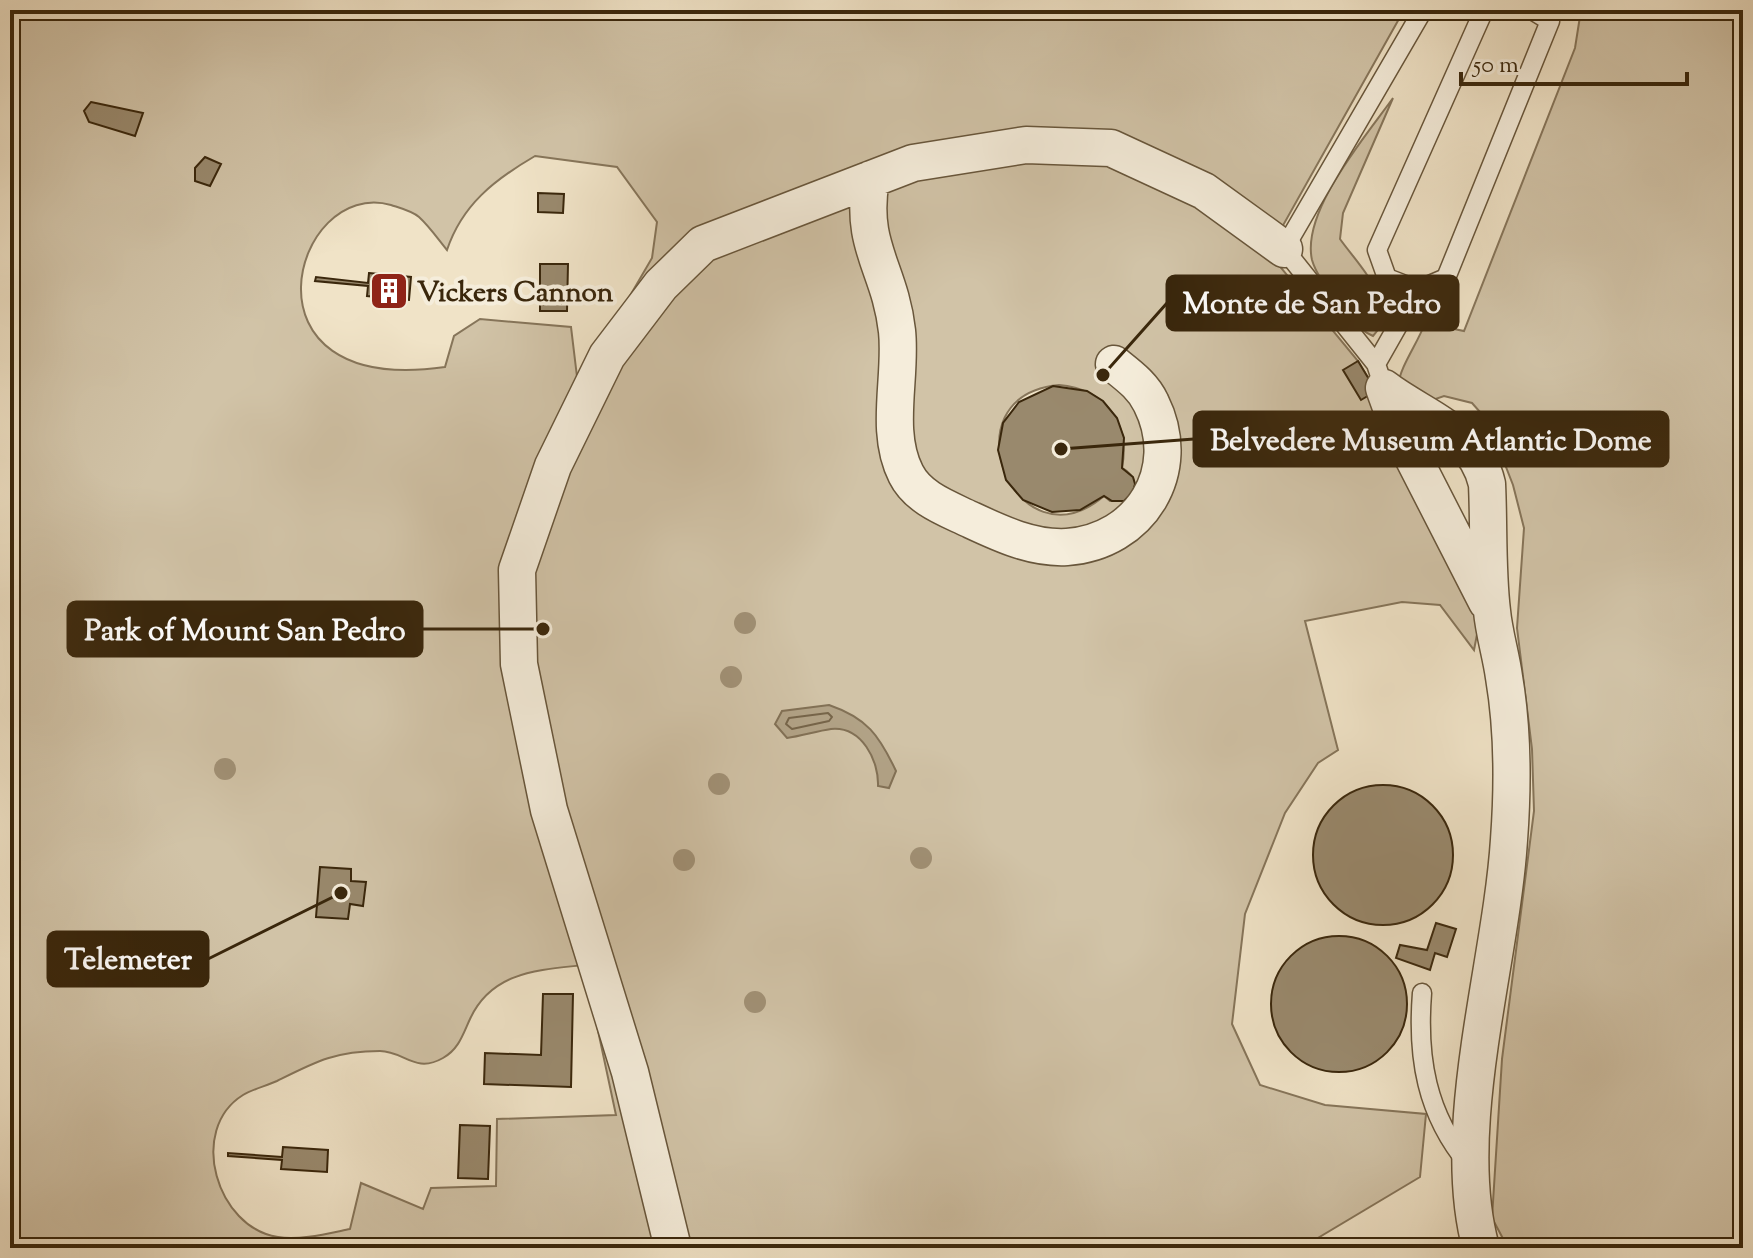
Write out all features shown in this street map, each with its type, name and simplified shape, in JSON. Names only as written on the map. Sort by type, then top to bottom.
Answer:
[{"type":"street","points":[[673,1248],[630,1072],[549,810],[519,664],[517,570],[553,466],[607,356],[661,285],[703,244],[913,163],[1026,145],[1111,148],[1204,191],[1284,249]]},
{"type":"street","points":[[871,179],[866,223],[871,246],[894,303],[899,345],[894,423],[904,472],[915,488],[933,502],[1004,535],[1047,547],[1088,543],[1126,525],[1144,511],[1154,495],[1163,442],[1152,403],[1139,383],[1114,364]]},
{"type":"street","points":[[1380,376],[1400,432],[1491,611]]},
{"type":"street","points":[[1380,376],[1466,442],[1483,468],[1487,484],[1491,611],[1504,678],[1511,740],[1510,838],[1469,1165],[1474,1224],[1481,1248]]},
{"type":"lane","points":[[1423,10],[1284,249],[1380,376],[1418,290],[1446,278],[1550,21],[1532,10]]},
{"type":"lane","points":[[1418,290],[1387,278],[1377,250],[1484,10]]},
{"type":"lane","points":[[1422,993],[1419,1038],[1426,1088],[1449,1142],[1469,1165]]},
{"type":"shaded area","points":[[10,10],[1404,10],[1268,252],[1358,361],[1376,391],[1479,624],[1474,650],[1440,605],[1402,602],[1305,621],[1338,750],[1318,763],[1285,813],[1245,914],[1232,1024],[1260,1085],[1325,1105],[1426,1114],[1420,1177],[1301,1248],[10,1248]],"holes":[[[535,156],[617,167],[657,222],[652,258],[578,385],[571,327],[480,319],[454,336],[445,367],[377,368],[332,351],[308,322],[301,287],[309,252],[328,223],[356,205],[391,205],[419,217],[447,250],[461,220],[481,195]],[[1059,385],[1089,393],[1101,401],[1111,411],[1122,436],[1122,468],[1131,475],[1134,484],[1129,497],[1124,501],[1110,501],[1104,496],[1072,513],[1044,512],[1021,497],[1005,473],[999,445],[1005,418],[1024,396]],[[584,965],[616,1115],[497,1119],[496,1186],[431,1188],[423,1209],[361,1183],[350,1229],[286,1238],[257,1230],[239,1216],[225,1197],[213,1153],[216,1131],[226,1111],[243,1095],[338,1055],[380,1051],[425,1064],[443,1058],[457,1046],[479,1003],[491,991],[504,982],[534,972]]]},
{"type":"shaded area","points":[[1581,10],[1743,10],[1743,1248],[1508,1248],[1492,1218],[1502,1059],[1534,811],[1532,749],[1517,628],[1524,528],[1513,485],[1488,421],[1472,403],[1444,396],[1427,402],[1398,386],[1425,323],[1464,331],[1575,48]]},
{"type":"shaded area","points":[[1393,98],[1343,213],[1340,239],[1380,299],[1383,312],[1381,324],[1373,336],[1351,320],[1322,280],[1312,260],[1311,241],[1316,219],[1338,175]]},
{"type":"water","points":[[829,705],[862,722],[884,747],[896,771],[889,788],[878,786],[872,756],[852,733],[831,729],[787,738],[775,724],[782,711]]},
{"type":"building","points":[[91,102],[143,113],[135,136],[89,122],[84,111]]},
{"type":"building","points":[[205,157],[221,164],[210,186],[195,181],[195,168]]},
{"type":"building","points":[[538,193],[564,194],[563,213],[538,212]]},
{"type":"building","points":[[540,264],[568,264],[567,311],[540,311]]},
{"type":"building","name":"Vickers Cannon","points":[[369,273],[411,277],[409,300],[367,296],[368,286],[315,281],[316,277],[368,283]]},
{"type":"building","points":[[1358,361],[1376,391],[1361,400],[1343,370]]},
{"type":"building","points":[[1053,386],[1087,391],[1103,401],[1117,418],[1124,438],[1122,468],[1133,477],[1135,484],[1133,492],[1124,501],[1112,501],[1104,496],[1080,510],[1052,512],[1023,500],[1006,480],[998,450],[1003,423],[1019,402]]},
{"type":"building","points":[[1383,785],[1410,790],[1432,806],[1448,828],[1453,855],[1448,882],[1432,904],[1410,920],[1383,925],[1356,920],[1334,904],[1318,882],[1313,855],[1318,828],[1334,806],[1356,790]]},
{"type":"building","points":[[320,867],[351,869],[351,881],[366,882],[363,906],[350,904],[348,919],[316,917]]},
{"type":"building","points":[[1436,923],[1456,929],[1447,957],[1435,953],[1430,970],[1396,958],[1400,945],[1427,950]]},
{"type":"building","points":[[1339,936],[1365,941],[1387,956],[1402,978],[1407,1004],[1402,1030],[1387,1052],[1365,1067],[1339,1072],[1313,1067],[1291,1052],[1276,1030],[1271,1004],[1276,978],[1291,956],[1313,941]]},
{"type":"building","points":[[543,994],[573,994],[571,1087],[484,1084],[485,1053],[541,1055]]},
{"type":"building","points":[[460,1125],[490,1126],[488,1179],[458,1178]]},
{"type":"building","points":[[283,1147],[328,1150],[327,1172],[281,1169],[282,1160],[228,1156],[228,1153],[282,1157]]},
{"type":"place","name":"Vickers Cannon","points":[[389,291]]},
{"type":"place","name":"Monte de San Pedro","points":[[1103,375]]},
{"type":"place","name":"Belvedere Museum Atlantic Dome","points":[[1061,449]]},
{"type":"place","name":"Park of Mount San Pedro","points":[[543,629]]},
{"type":"place","name":"Telemeter","points":[[341,893]]}]
